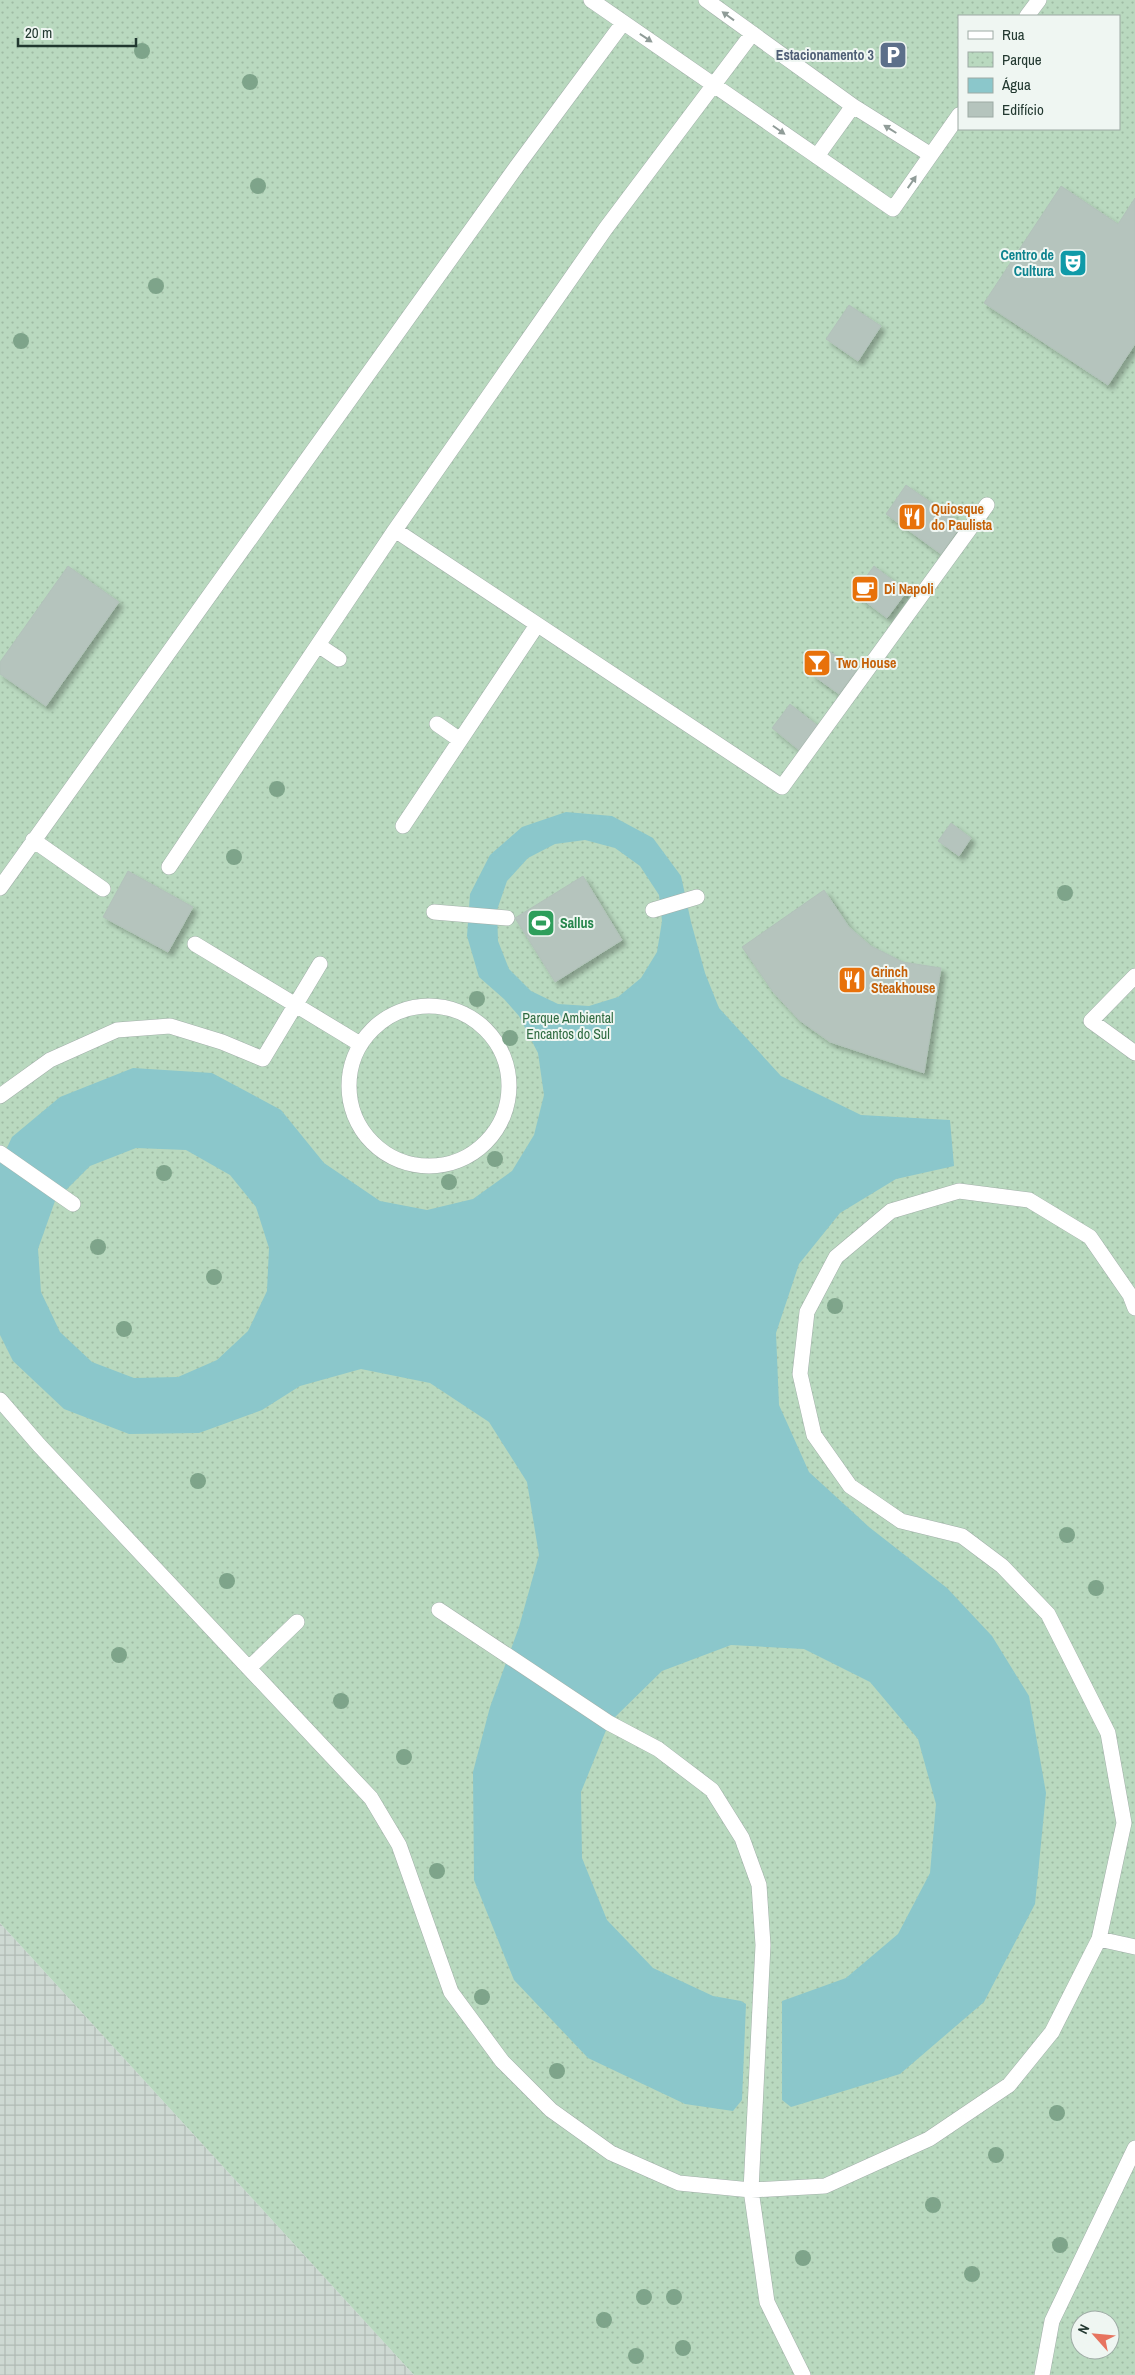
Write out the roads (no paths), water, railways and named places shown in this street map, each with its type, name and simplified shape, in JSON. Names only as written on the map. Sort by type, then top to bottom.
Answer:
[{"type":"street","points":[[591,0],[893,209],[958,116]]},
{"type":"street","points":[[706,0],[853,106],[931,155]]},
{"type":"street","points":[[1028,15],[1039,0]]},
{"type":"street","points":[[0,888],[517,166],[623,22]]},
{"type":"street","points":[[169,868],[395,530],[606,228],[752,34]]},
{"type":"street","points":[[818,156],[853,106]]},
{"type":"street","points":[[395,530],[782,787],[987,505]]},
{"type":"street","points":[[403,826],[537,625]]},
{"type":"street","points":[[318,645],[339,659]]},
{"type":"street","points":[[437,724],[460,740]]},
{"type":"street","points":[[33,840],[103,889]]},
{"type":"street","points":[[656,910],[693,898]]},
{"type":"street","points":[[434,912],[503,918]]},
{"type":"street","points":[[195,944],[360,1044]]},
{"type":"street","points":[[0,1096],[50,1060],[117,1030],[170,1026],[222,1042],[263,1059],[320,964]]},
{"type":"street","points":[[1135,976],[1091,1021],[1135,1053]]},
{"type":"street","points":[[442,1006],[472,1017],[495,1038],[508,1067],[509,1099],[497,1128],[476,1151],[448,1164],[416,1166],[386,1154],[364,1133],[350,1104],[350,1072],[360,1044],[382,1020],[411,1007],[442,1006]]},
{"type":"street","points":[[0,1152],[73,1204]]},
{"type":"street","points":[[0,1400],[39,1445],[371,1798],[399,1845],[451,1992],[502,2061],[551,2110],[611,2153],[679,2183],[752,2190],[825,2186],[929,2138],[1009,2085],[1052,2032],[1099,1939],[1124,1823],[1108,1732],[1048,1614],[1002,1566],[962,1536],[901,1521],[850,1486],[814,1435],[800,1374],[807,1312],[836,1257],[891,1211],[959,1191],[1029,1200],[1090,1238],[1130,1296],[1135,1308]]},
{"type":"street","points":[[439,1610],[609,1723],[658,1749],[712,1790],[742,1838],[759,1886],[763,1944],[752,2190],[767,2302],[803,2375]]},
{"type":"street","points":[[249,1668],[298,1622]]},
{"type":"street","points":[[1099,1939],[1135,1947]]},
{"type":"street","points":[[1042,2375],[1052,2321],[1135,2148]]},
{"type":"water","points":[[566,812],[612,816],[653,838],[681,876],[705,973],[719,1008],[781,1076],[861,1115],[950,1120],[954,1166],[896,1179],[840,1213],[799,1264],[776,1333],[779,1405],[809,1472],[869,1527],[947,1588],[992,1636],[1029,1696],[1046,1793],[1035,1904],[984,2002],[900,2074],[791,2107],[782,2100],[782,2001],[846,1978],[898,1934],[930,1873],[936,1804],[918,1739],[870,1682],[804,1649],[731,1645],[662,1671],[609,1723],[581,1792],[582,1858],[607,1920],[653,1968],[713,1996],[741,2001],[746,2004],[742,2100],[733,2111],[685,2104],[588,2058],[514,1980],[474,1880],[473,1772],[490,1707],[519,1627],[539,1555],[527,1482],[489,1422],[430,1383],[361,1369],[300,1386],[262,1410],[199,1433],[129,1434],[64,1409],[13,1361],[0,1335],[0,1163],[12,1137],[60,1097],[133,1068],[212,1073],[281,1110],[324,1163],[380,1201],[427,1210],[473,1199],[512,1171],[534,1135],[544,1095],[538,1053],[519,1016],[504,999],[479,977],[467,936],[470,894],[490,855],[522,827]],"holes":[[[585,840],[615,848],[640,866],[659,895],[662,921],[657,952],[641,978],[618,997],[589,1006],[558,1004],[531,991],[509,969],[498,941],[497,910],[507,881],[528,858],[555,844]],[[136,1148],[186,1150],[230,1175],[256,1207],[269,1248],[267,1291],[248,1331],[217,1360],[178,1377],[134,1378],[92,1362],[60,1332],[41,1292],[38,1249],[55,1201],[90,1166]]]},
{"type":"place","name":"Estacionamento 3","points":[[893,55]]},
{"type":"place","name":"Centro de Cultura","points":[[1073,263]]},
{"type":"place","name":"Quiosque do Paulista","points":[[912,517]]},
{"type":"place","name":"Di Napoli","points":[[865,589]]},
{"type":"place","name":"Two House","points":[[817,663]]},
{"type":"place","name":"Sallus","points":[[541,923]]},
{"type":"place","name":"Grinch Steakhouse","points":[[852,980]]},
{"type":"park label","name":"Parque Ambiental Encantos do Sul","points":[[568,1026]]}]
